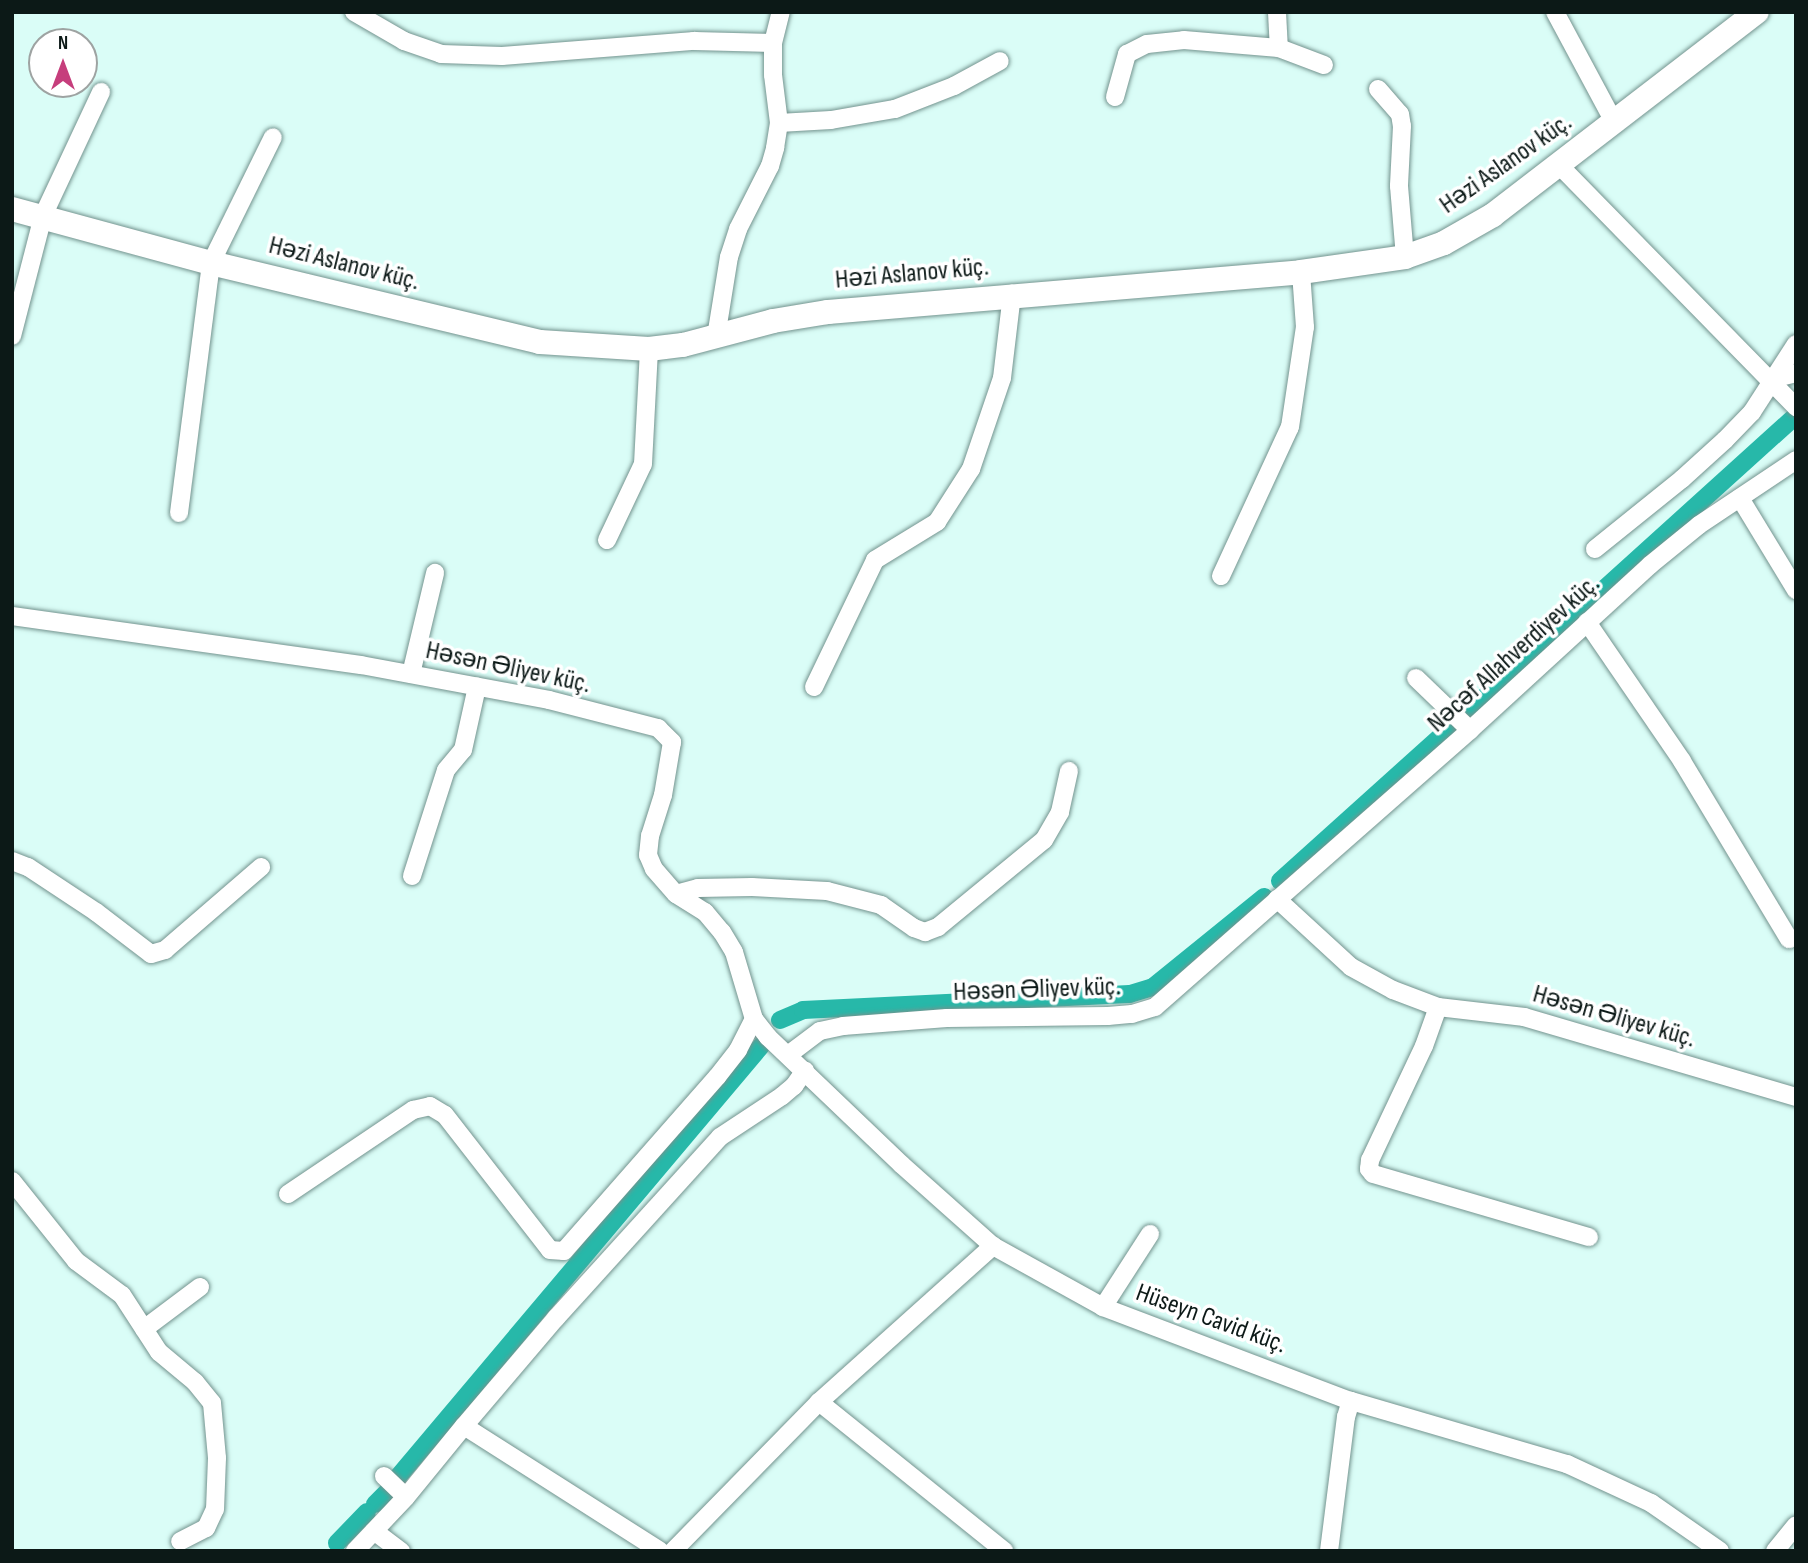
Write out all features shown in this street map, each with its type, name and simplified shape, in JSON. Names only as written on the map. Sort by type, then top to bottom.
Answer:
[{"type":"street","points":[[354,12],[404,41],[441,54],[502,56],[695,41],[773,43]]},
{"type":"street","points":[[716,337],[729,257],[738,229],[770,166],[779,123],[773,75],[773,43],[781,12]]},
{"type":"street","points":[[1277,12],[1279,48]]},
{"type":"street","points":[[1555,12],[1615,124]]},
{"type":"street","name":"Həzi Aslanov küç.","points":[[12,209],[211,263],[540,342],[649,349],[716,337],[773,321],[828,312],[1012,294],[1301,272],[1405,257],[1444,243],[1493,215],[1615,124],[1757,12]]},
{"type":"street","points":[[1115,97],[1128,54],[1147,44],[1184,40],[1279,48],[1324,65]]},
{"type":"street","points":[[779,123],[831,120],[895,109],[954,86],[1000,61]]},
{"type":"street","points":[[1378,89],[1400,114],[1402,126],[1399,186],[1405,257]]},
{"type":"street","points":[[12,336],[43,216],[101,92]]},
{"type":"street","points":[[179,513],[211,263],[273,137]]},
{"type":"street","points":[[1559,165],[1795,405]]},
{"type":"street","points":[[1221,576],[1290,427],[1305,327],[1301,272]]},
{"type":"street","points":[[814,687],[874,560],[937,522],[971,469],[1002,378],[1012,294]]},
{"type":"street","points":[[1595,549],[1682,479],[1725,440],[1752,412],[1796,344]]},
{"type":"street","points":[[607,540],[643,464],[649,349]]},
{"type":"street","points":[[1772,379],[1796,373]]},
{"type":"street","name":"Nəcəf Allahverdiyev küç.","points":[[1277,899],[1660,557],[1796,460]]},
{"type":"street","points":[[1740,498],[1796,590]]},
{"type":"street","points":[[411,674],[435,573]]},
{"type":"street","name":"Həsən Əliyev küç.","points":[[12,616],[411,674],[549,700],[658,728],[672,743],[648,855],[654,869],[677,894],[705,912],[722,932],[734,952],[754,1019]]},
{"type":"street","points":[[1587,622],[1682,761],[1789,939]]},
{"type":"street","points":[[1416,678],[1469,730]]},
{"type":"street","points":[[412,876],[446,770],[463,750],[477,687]]},
{"type":"street","points":[[677,894],[698,888],[773,887],[827,891],[881,905],[914,928],[925,932],[938,927],[1044,840],[1060,812],[1069,771]]},
{"type":"street","points":[[12,861],[28,867],[151,954],[165,950],[261,867]]},
{"type":"street","name":"Həsən Əliyev küç.","points":[[788,1055],[820,1031],[843,1026],[947,1018],[1132,1014],[1155,1007],[1277,899],[1351,967],[1393,990],[1438,1007],[1524,1017],[1796,1097]]},
{"type":"street","points":[[1438,1007],[1424,1046],[1370,1160],[1369,1169],[1373,1174],[1588,1237]]},
{"type":"street","points":[[288,1194],[414,1110],[430,1106],[444,1115],[550,1250],[564,1251],[724,1068],[738,1050],[754,1019]]},
{"type":"street","name":"Hüseyn Cavid küç.","points":[[754,1019],[902,1165],[993,1246],[1103,1307],[1351,1401],[1567,1464],[1651,1503],[1720,1551]]},
{"type":"street","points":[[355,1551],[406,1497],[556,1318],[720,1137],[782,1096],[794,1086],[805,1070]]},
{"type":"street","points":[[12,1181],[76,1261],[122,1295],[159,1352],[195,1382],[212,1403],[217,1458],[215,1509],[206,1528],[180,1541]]},
{"type":"street","points":[[1103,1307],[1150,1234]]},
{"type":"street","points":[[673,1551],[819,1402],[993,1246]]},
{"type":"street","points":[[144,1329],[200,1287]]},
{"type":"street","points":[[1329,1551],[1346,1417],[1351,1401]]},
{"type":"street","points":[[819,1402],[1004,1551]]},
{"type":"street","points":[[464,1426],[660,1551]]},
{"type":"street","points":[[384,1476],[406,1497]]},
{"type":"street","points":[[1775,1551],[1796,1525]]},
{"type":"street","points":[[374,1531],[401,1551]]},
{"type":"waterway","points":[[1469,711],[1796,416]]},
{"type":"waterway","points":[[1280,881],[1451,727]]},
{"type":"waterway","points":[[780,1020],[803,1010],[1130,994],[1153,987],[1264,897]]},
{"type":"waterway","points":[[397,1478],[761,1046]]},
{"type":"waterway","points":[[375,1504],[389,1490]]},
{"type":"waterway","points":[[337,1543],[367,1512]]}]
